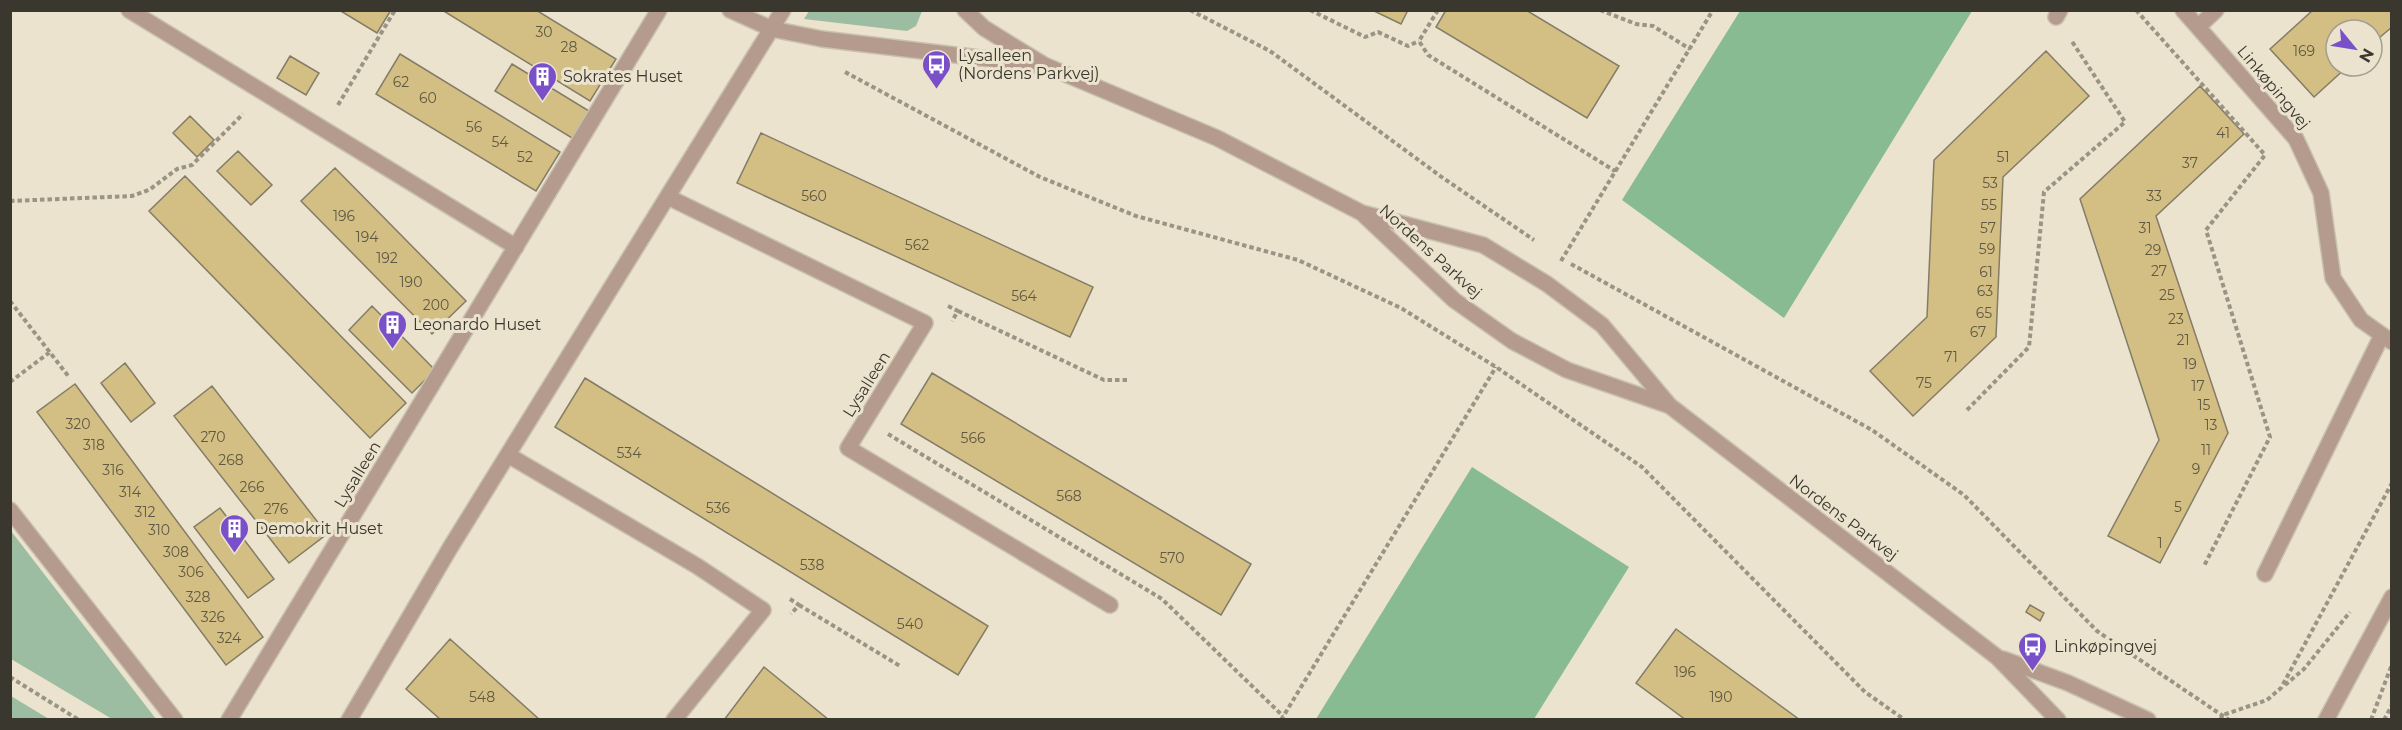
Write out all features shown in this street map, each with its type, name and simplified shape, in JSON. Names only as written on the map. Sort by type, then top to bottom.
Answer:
[{"type":"street","points":[[129,10],[516,247]]},
{"type":"street","name":"Lysalleen","points":[[230,719],[659,10]]},
{"type":"street","name":"Nordens Parkvej","points":[[730,10],[772,29],[822,39],[1044,65]]},
{"type":"street","points":[[349,720],[508,456],[783,10]]},
{"type":"street","name":"Nordens Parkvej","points":[[965,10],[984,28],[1044,65],[1217,138],[1362,213],[1483,245],[1547,284],[1602,325],[1670,406],[1997,657],[2058,720]]},
{"type":"street","name":"Linkøpingvej","points":[[2183,10],[2296,139],[2321,193],[2333,278],[2361,320],[2387,338],[2265,574]]},
{"type":"street","points":[[2198,27],[2216,10]]},
{"type":"street","name":"Lysalleen","points":[[668,197],[925,323],[848,448],[1110,605]]},
{"type":"street","name":"Nordens Parkvej","points":[[1362,213],[1454,300],[1512,340],[1567,370],[1670,406]]},
{"type":"street","points":[[508,456],[687,560],[763,610],[674,720]]},
{"type":"street","points":[[10,510],[175,720]]},
{"type":"street","points":[[2326,720],[2391,597]]},
{"type":"street","name":"Nordens Parkvej","points":[[1997,657],[2068,683],[2148,720]]},
{"type":"path","points":[[324,129],[395,10]]},
{"type":"path","points":[[1190,10],[1270,51],[1443,178],[1542,246]]},
{"type":"path","points":[[1310,10],[1365,37],[1378,32],[1408,46],[1419,41],[1438,10]]},
{"type":"path","points":[[1600,10],[1636,24],[1653,26],[1690,49]]},
{"type":"path","points":[[2136,10],[2265,154],[2206,230],[2270,437],[2204,567]]},
{"type":"path","points":[[1967,410],[2029,347],[2044,192],[2125,122],[2058,14]]},
{"type":"path","points":[[1419,41],[1428,55],[1615,171]]},
{"type":"path","points":[[841,69],[1040,177],[1136,216],[1298,260],[1401,308],[1496,367],[1642,467],[1865,692],[1905,720]]},
{"type":"path","points":[[10,201],[132,196],[149,190],[177,169],[192,165],[264,93]]},
{"type":"path","points":[[1562,259],[1872,430],[1964,495],[2097,631],[2221,717],[2229,720]]},
{"type":"path","points":[[10,301],[69,377]]},
{"type":"path","points":[[947,306],[1104,380],[1129,380]]},
{"type":"path","points":[[946,331],[958,311]]},
{"type":"path","points":[[10,382],[50,352]]},
{"type":"path","points":[[885,433],[1162,599],[1283,716]]},
{"type":"path","points":[[2281,688],[2391,483]]},
{"type":"path","points":[[2221,717],[2267,700],[2304,669],[2356,604]]},
{"type":"path","points":[[799,605],[900,666]]},
{"type":"path","points":[[2371,720],[2391,664]]},
{"type":"path","points":[[10,677],[79,720]]},
{"type":"path","points":[[2384,720],[2391,705]]},
{"type":"green space","points":[[809,11],[922,11],[916,26],[907,31],[804,19]]},
{"type":"green space","points":[[1740,11],[1972,11],[1784,318],[1622,200]]},
{"type":"green space","points":[[1472,467],[1629,567],[1534,719],[1316,719]]},
{"type":"green space","points":[[10,531],[156,719],[112,719],[11,659]]},
{"type":"green space","points":[[11,696],[49,719],[11,719]]},
{"type":"building","points":[[339,10],[391,10],[377,33]]},
{"type":"building","points":[[442,10],[536,10],[616,59],[590,101]]},
{"type":"building","points":[[1372,10],[1408,10],[1401,24]]},
{"type":"building","points":[[1446,10],[1526,10],[1619,66],[1587,118],[1436,27]]},
{"type":"building","points":[[2313,10],[2392,10],[2392,27],[2384,34],[2384,18],[2324,18],[2324,78],[2335,78],[2314,97],[2270,49]]},
{"type":"building","points":[[2046,51],[2089,96],[2003,177],[1996,337],[1913,416],[1870,371],[1927,317],[1934,160]]},
{"type":"building","points":[[400,54],[560,152],[536,191],[376,94]]},
{"type":"building","points":[[290,56],[319,73],[306,95],[277,78]]},
{"type":"building","name":"Sokrates Huset","points":[[512,64],[589,111],[572,138],[495,91]]},
{"type":"building","points":[[2200,86],[2244,134],[2156,216],[2228,433],[2160,563],[2108,536],[2159,440],[2080,199]]},
{"type":"building","points":[[190,116],[214,140],[197,157],[173,133]]},
{"type":"building","points":[[761,133],[1093,287],[1070,337],[737,183]]},
{"type":"building","points":[[238,151],[272,185],[251,205],[217,171]]},
{"type":"building","points":[[335,168],[466,301],[432,334],[301,201]]},
{"type":"building","points":[[185,176],[406,403],[370,438],[149,211]]},
{"type":"building","name":"Leonardo Huset","points":[[372,306],[435,370],[412,393],[349,330]]},
{"type":"building","points":[[125,363],[155,403],[131,422],[101,383]]},
{"type":"building","points":[[932,373],[1251,564],[1221,615],[901,424]]},
{"type":"building","points":[[585,378],[988,626],[958,675],[555,427]]},
{"type":"building","points":[[75,384],[263,637],[226,665],[37,412]]},
{"type":"building","points":[[212,386],[327,534],[289,563],[174,416]]},
{"type":"building","name":"Demokrit Huset","points":[[220,508],[274,579],[248,598],[194,527]]},
{"type":"building","points":[[2030,605],[2044,613],[2040,621],[2026,612]]},
{"type":"building","points":[[1676,629],[1800,720],[1686,720],[1636,683]]},
{"type":"building","points":[[450,639],[540,720],[441,720],[406,689]]},
{"type":"building","points":[[764,667],[829,720],[724,720]]},
{"type":"place","name":"Lysalleen (Nordens Parkvej)","points":[[937,90]]},
{"type":"place","name":"Sokrates Huset","points":[[542,102]]},
{"type":"place","name":"Leonardo Huset","points":[[392,350]]},
{"type":"place","name":"Demokrit Huset","points":[[234,554]]},
{"type":"place","name":"Linkøpingvej","points":[[2033,672]]}]
